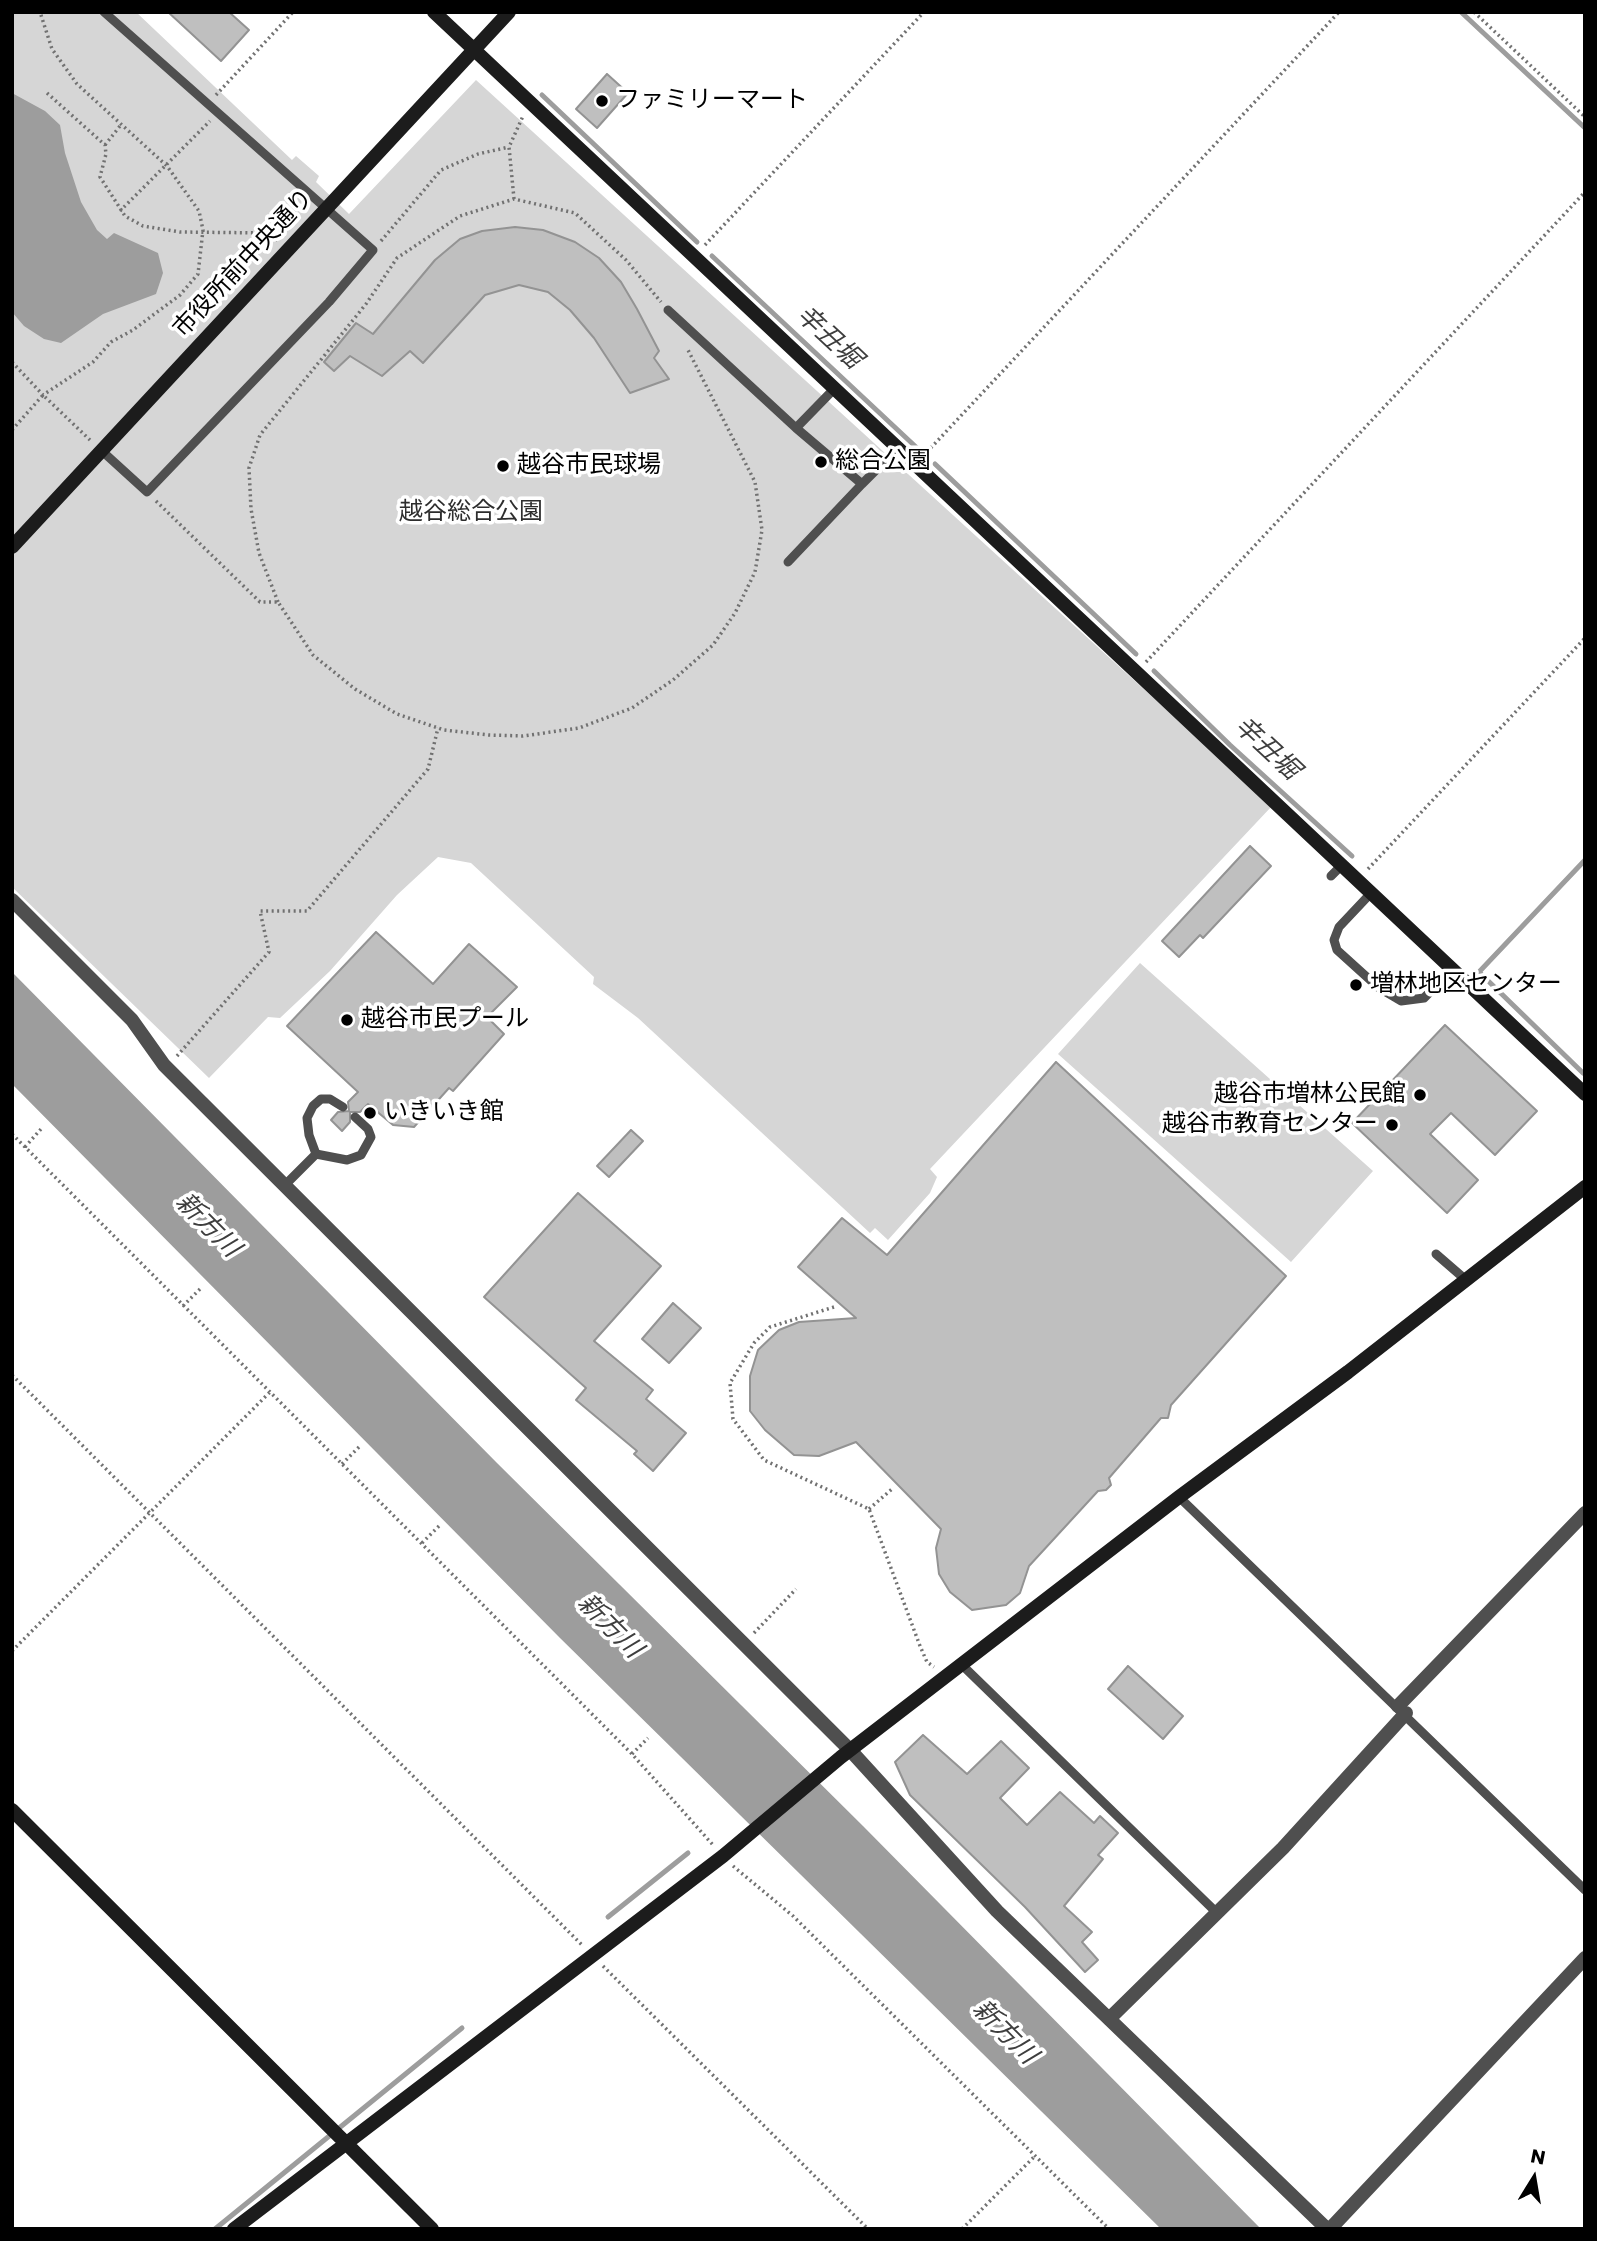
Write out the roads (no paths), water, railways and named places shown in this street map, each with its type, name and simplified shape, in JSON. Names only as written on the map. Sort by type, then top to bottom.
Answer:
[{"type":"street","points":[[434,12],[1585,1094]]},
{"type":"street","name":"市役所前中央通り","points":[[12,547],[509,12]]},
{"type":"street","points":[[12,900],[132,1020],[167,1068],[742,1644],[997,1911],[1329,2229],[1585,1958]]},
{"type":"street","points":[[234,2229],[723,1856],[846,1754],[1179,1497],[1348,1372],[1585,1187]]},
{"type":"street","points":[[1110,2018],[1283,1848],[1402,1710],[1585,1513]]},
{"type":"street","points":[[12,1810],[432,2229]]},
{"type":"lane","points":[[102,451],[147,492],[329,302],[373,250],[246,144],[217,113],[183,87],[104,12]]},
{"type":"lane","points":[[668,310],[796,428],[862,484]]},
{"type":"lane","points":[[796,428],[835,388]]},
{"type":"lane","points":[[788,562],[898,448]]},
{"type":"lane","points":[[1331,876],[1343,864]]},
{"type":"lane","points":[[1372,892],[1339,927],[1334,940],[1337,950],[1391,1000],[1424,998],[1453,968]]},
{"type":"lane","points":[[316,1154],[307,1118],[313,1106],[321,1099],[330,1099],[344,1107]]},
{"type":"lane","points":[[316,1154],[347,1160],[360,1155],[371,1137],[355,1117]]},
{"type":"lane","points":[[285,1185],[316,1154]]},
{"type":"lane","points":[[1436,1254],[1466,1280]]},
{"type":"lane","points":[[1179,1497],[1585,1890]]},
{"type":"lane","points":[[962,1665],[1216,1912]]},
{"type":"water","points":[[12,93],[45,111],[60,125],[65,153],[81,202],[97,230],[107,239],[114,233],[158,253],[163,273],[156,294],[103,314],[61,343],[44,339],[24,326],[12,312]]},
{"type":"water","name":"新方川","points":[[12,972],[1261,2229],[1161,2229],[560,1638],[12,1084]]},
{"type":"waterway","points":[[1461,12],[1585,128]]},
{"type":"waterway","name":"辛丑堀","points":[[542,95],[697,242]]},
{"type":"waterway","name":"辛丑堀","points":[[712,256],[917,448]]},
{"type":"waterway","name":"辛丑堀","points":[[935,464],[1136,654]]},
{"type":"waterway","name":"辛丑堀","points":[[1154,671],[1230,745],[1352,856]]},
{"type":"waterway","points":[[1583,1073],[1479,972],[1585,860]]},
{"type":"waterway","points":[[608,1917],[688,1853]]},
{"type":"waterway","points":[[215,2229],[462,2028]]},
{"type":"place","name":"ファミリーマート","points":[[602,101]]},
{"type":"place","name":"総合公園","points":[[821,462]]},
{"type":"place","name":"越谷市民球場","points":[[503,466]]},
{"type":"place","name":"増林地区センター","points":[[1356,985]]},
{"type":"place","name":"越谷市民プール","points":[[347,1020]]},
{"type":"place","name":"越谷市増林公民館","points":[[1420,1095]]},
{"type":"place","name":"いきいき館","points":[[370,1113]]},
{"type":"place","name":"越谷市教育センター","points":[[1392,1125]]},
{"type":"park label","name":"越谷総合公園","points":[[471,513]]}]
